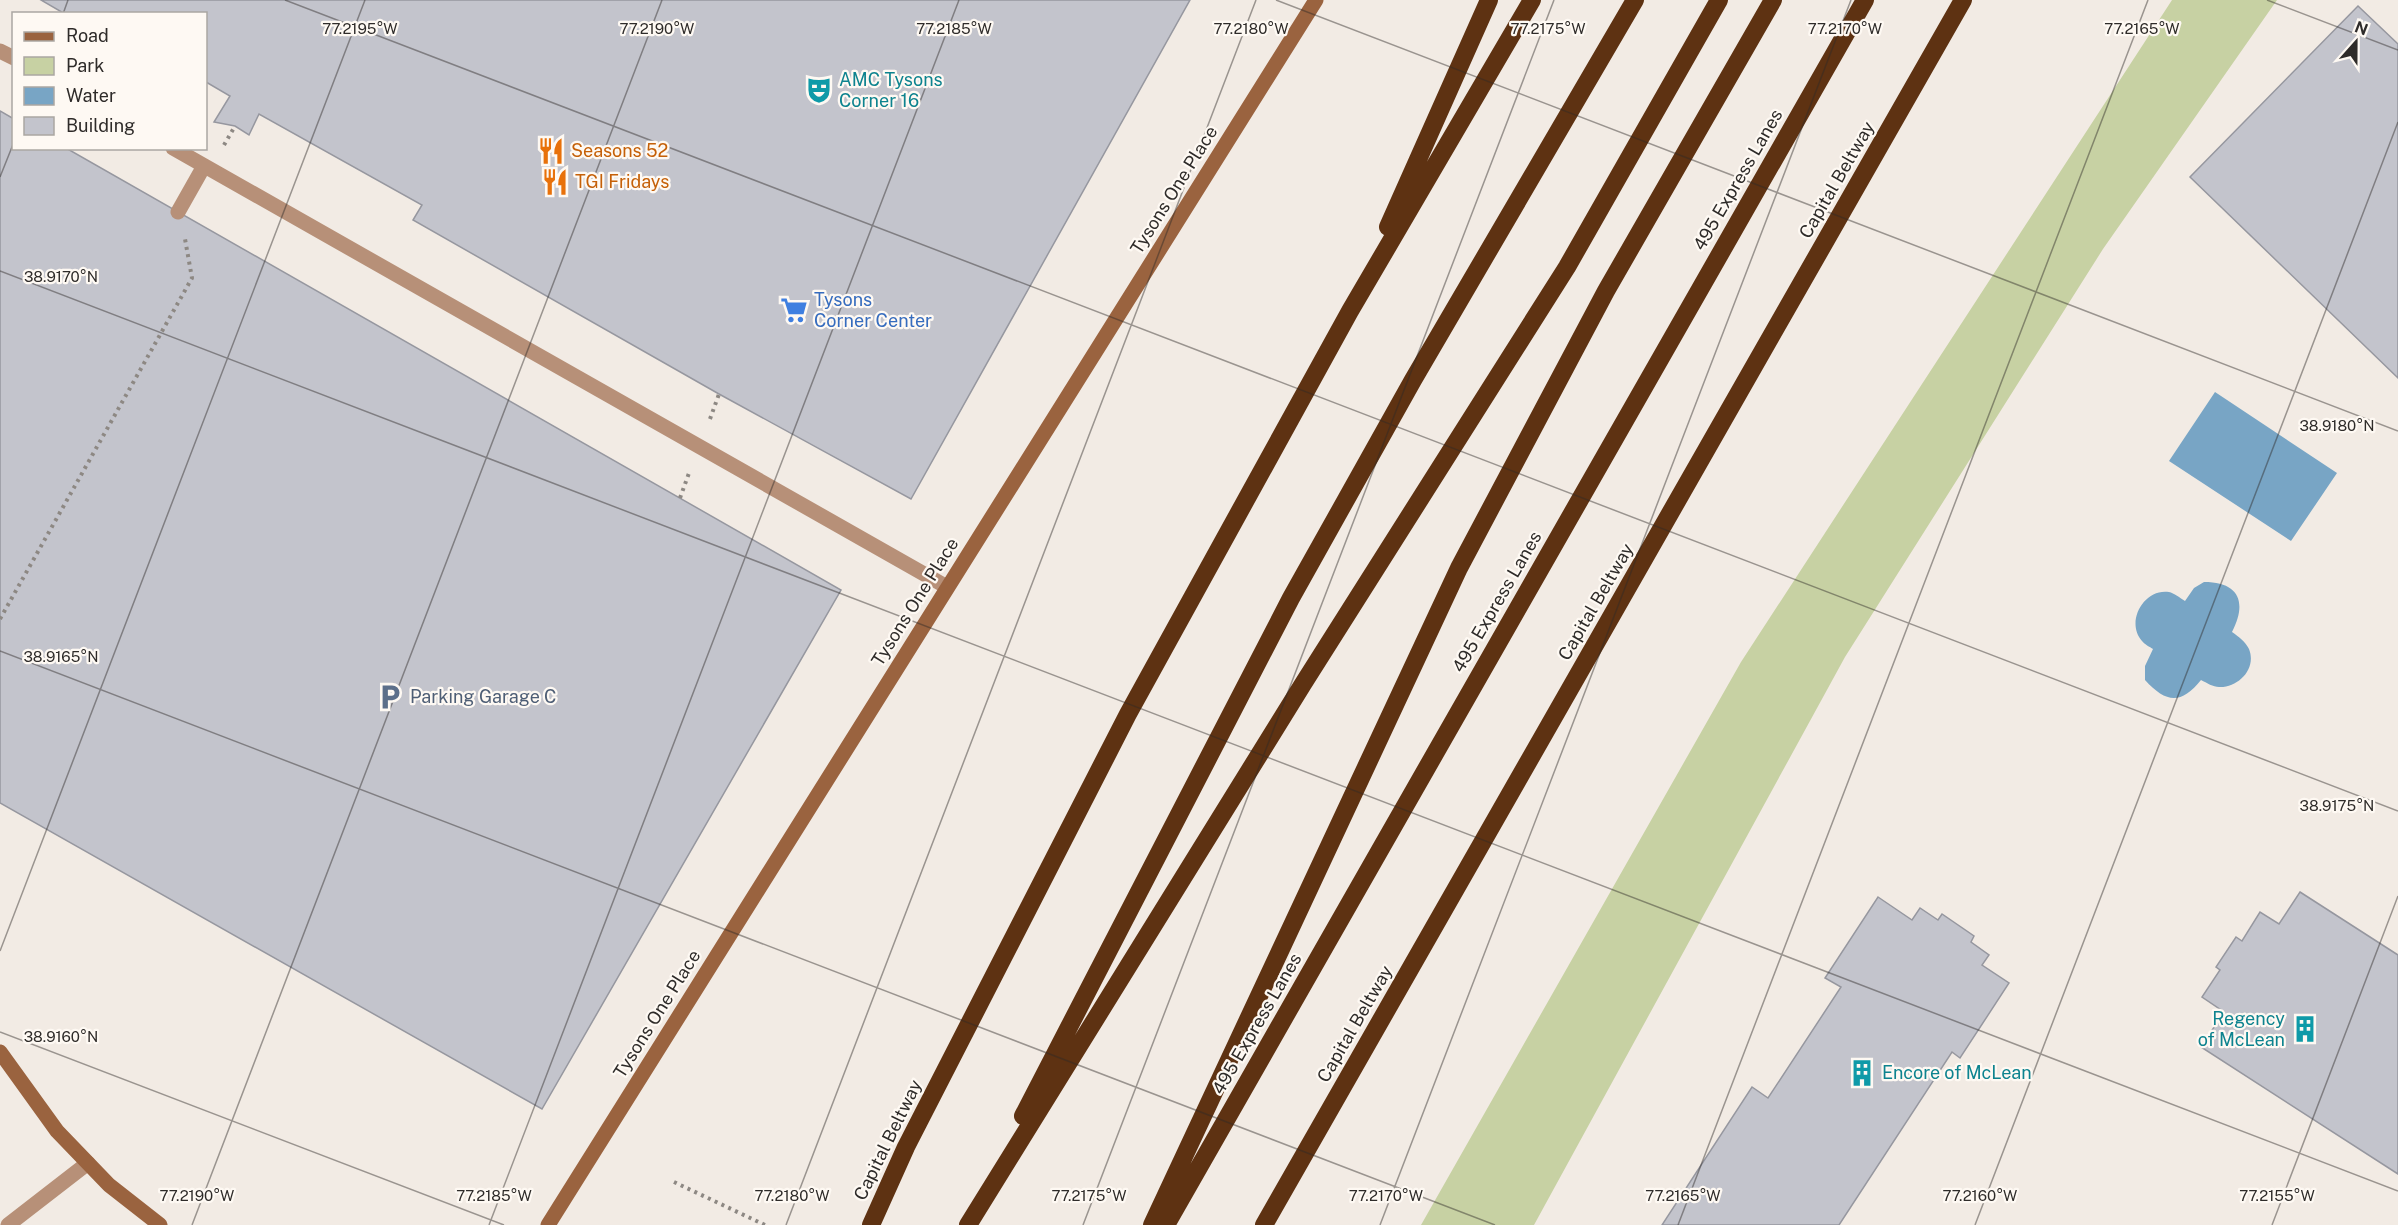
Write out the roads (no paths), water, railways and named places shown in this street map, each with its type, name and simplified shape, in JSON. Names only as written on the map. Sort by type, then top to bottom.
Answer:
[{"type":"highway","points":[[1350,311],[1489,0]]},
{"type":"highway","name":"Capital Beltway","points":[[871,1225],[906,1147],[1128,714],[1350,311],[1532,0]]},
{"type":"highway","points":[[967,1225],[1291,598],[1413,380],[1635,0]]},
{"type":"highway","points":[[967,1225],[1303,684],[1567,267],[1719,0]]},
{"type":"highway","points":[[1152,1225],[1459,568],[1606,291],[1773,0]]},
{"type":"highway","name":"495 Express Lanes","points":[[1166,1225],[1865,0]]},
{"type":"highway","name":"Capital Beltway","points":[[1264,1225],[1963,0]]},
{"type":"highway","points":[[862,1225],[906,1147]]},
{"type":"street","name":"Tysons One Place","points":[[548,1225],[1316,0]]},
{"type":"street","points":[[0,1052],[57,1131],[109,1185],[160,1225]]},
{"type":"lane","points":[[176,150],[947,587]]},
{"type":"lane","points":[[178,212],[204,166]]},
{"type":"lane","points":[[8,1225],[88,1163]]},
{"type":"water","points":[[2215,392],[2337,473],[2291,541],[2169,461]]},
{"type":"water","points":[[2204,582],[2226,586],[2237,596],[2239,612],[2232,632],[2242,639],[2249,649],[2250,664],[2244,676],[2233,684],[2217,687],[2201,680],[2187,694],[2180,697],[2167,697],[2145,680],[2145,666],[2153,649],[2143,642],[2137,633],[2136,616],[2145,601],[2152,595],[2169,592],[2185,601],[2194,588]]},
{"type":"place","name":"AMC Tysons Corner 16","points":[[819,90]]},
{"type":"place","name":"Seasons 52","points":[[551,151]]},
{"type":"place","name":"TGI Fridays","points":[[555,182]]},
{"type":"place","name":"Tysons Corner Center","points":[[794,310]]},
{"type":"place","name":"Parking Garage C","points":[[390,697]]},
{"type":"place","name":"Regency of McLean","points":[[2305,1029]]},
{"type":"place","name":"Encore of McLean","points":[[1862,1073]]}]
